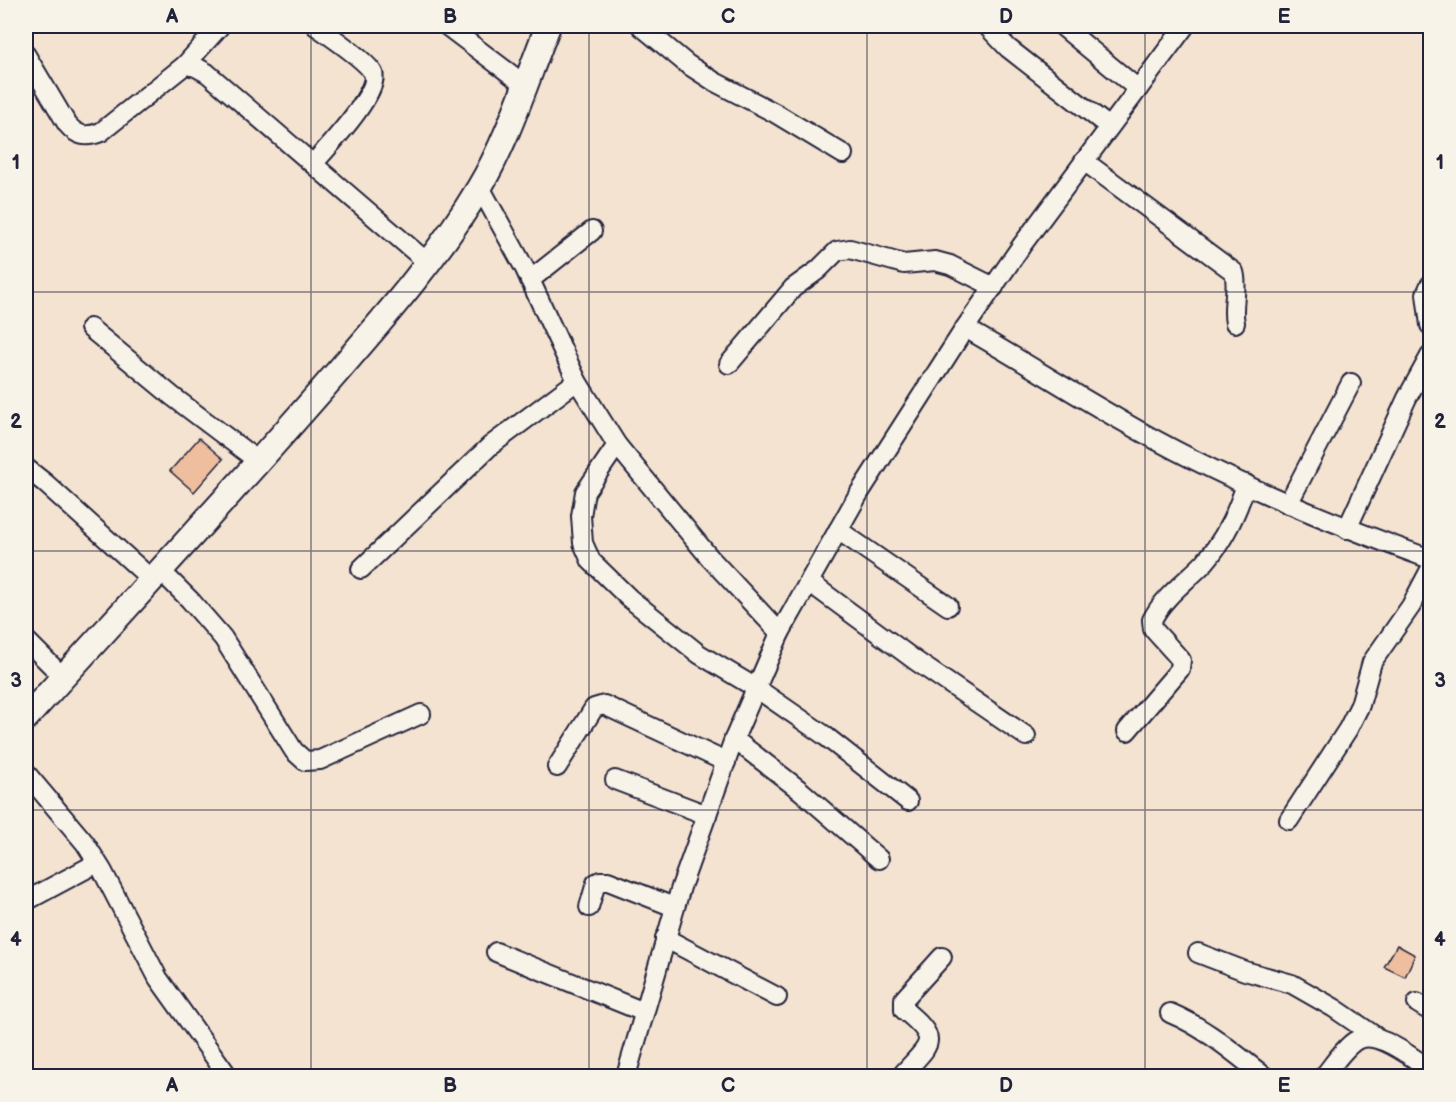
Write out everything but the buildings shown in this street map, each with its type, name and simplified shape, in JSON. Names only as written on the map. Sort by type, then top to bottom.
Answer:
[{"type":"main road","points":[[26,718],[258,461],[377,326],[428,262],[480,187],[500,146],[548,26]]},
{"type":"street","points":[[26,55],[73,132],[82,136],[92,136],[101,132],[185,65],[220,26]]},
{"type":"street","points":[[313,164],[366,100],[373,87],[374,78],[369,67],[316,26]]},
{"type":"street","points":[[447,26],[525,85]]},
{"type":"street","points":[[641,26],[687,64],[715,82],[775,113],[843,154]]},
{"type":"street","points":[[987,26],[1008,48],[1108,126]]},
{"type":"street","points":[[1062,26],[1137,89]]},
{"type":"street","points":[[626,1077],[674,908],[734,739],[780,633],[880,460],[965,328],[1108,126],[1185,26]]},
{"type":"street","points":[[185,65],[196,67],[207,73],[428,262]]},
{"type":"street","points":[[1083,161],[1234,272],[1236,277],[1233,310],[1235,323]]},
{"type":"street","points":[[480,187],[530,280],[577,381],[617,445],[710,558],[780,633]]},
{"type":"street","points":[[530,280],[592,231]]},
{"type":"street","points":[[729,364],[793,288],[812,275],[837,251],[850,249],[904,264],[935,261],[950,265],[994,287]]},
{"type":"street","points":[[1431,285],[1426,294],[1431,326]]},
{"type":"street","points":[[90,328],[172,396],[258,461]]},
{"type":"street","points":[[965,328],[1123,422],[1246,484],[1347,529],[1431,559]]},
{"type":"street","points":[[1347,529],[1407,398],[1431,356]]},
{"type":"street","points":[[361,569],[490,446],[577,381]]},
{"type":"street","points":[[1288,504],[1351,383]]},
{"type":"street","points":[[617,445],[585,492],[581,516],[583,543],[591,561],[629,598],[699,654],[756,688],[824,735],[908,801]]},
{"type":"street","points":[[26,468],[155,575],[190,600],[223,638],[294,751],[305,761],[320,760],[420,714]]},
{"type":"street","points":[[1127,731],[1180,669],[1181,660],[1152,629],[1152,620],[1222,540],[1233,519],[1246,484]]},
{"type":"street","points":[[838,530],[948,606]]},
{"type":"street","points":[[1289,820],[1348,729],[1360,705],[1372,662],[1411,606],[1431,570]]},
{"type":"street","points":[[809,582],[925,668],[1026,736]]},
{"type":"street","points":[[26,640],[63,677]]},
{"type":"street","points":[[557,767],[594,708],[604,705],[726,762]]},
{"type":"street","points":[[734,739],[801,791],[879,860]]},
{"type":"street","points":[[26,772],[65,818],[97,863],[158,978],[228,1077]]},
{"type":"street","points":[[615,780],[707,815]]},
{"type":"street","points":[[26,901],[97,863]]},
{"type":"street","points":[[589,907],[596,883],[600,880],[608,881],[674,908]]},
{"type":"street","points":[[665,938],[777,997]]},
{"type":"street","points":[[496,952],[644,1012]]},
{"type":"street","points":[[1198,953],[1245,972],[1292,984],[1431,1069]]},
{"type":"street","points":[[901,1077],[928,1042],[929,1035],[925,1027],[904,1010],[904,999],[942,957]]},
{"type":"street","points":[[1170,1013],[1192,1022],[1210,1034],[1264,1077]]},
{"type":"street","points":[[1324,1077],[1353,1041],[1364,1036],[1375,1036]]}]
